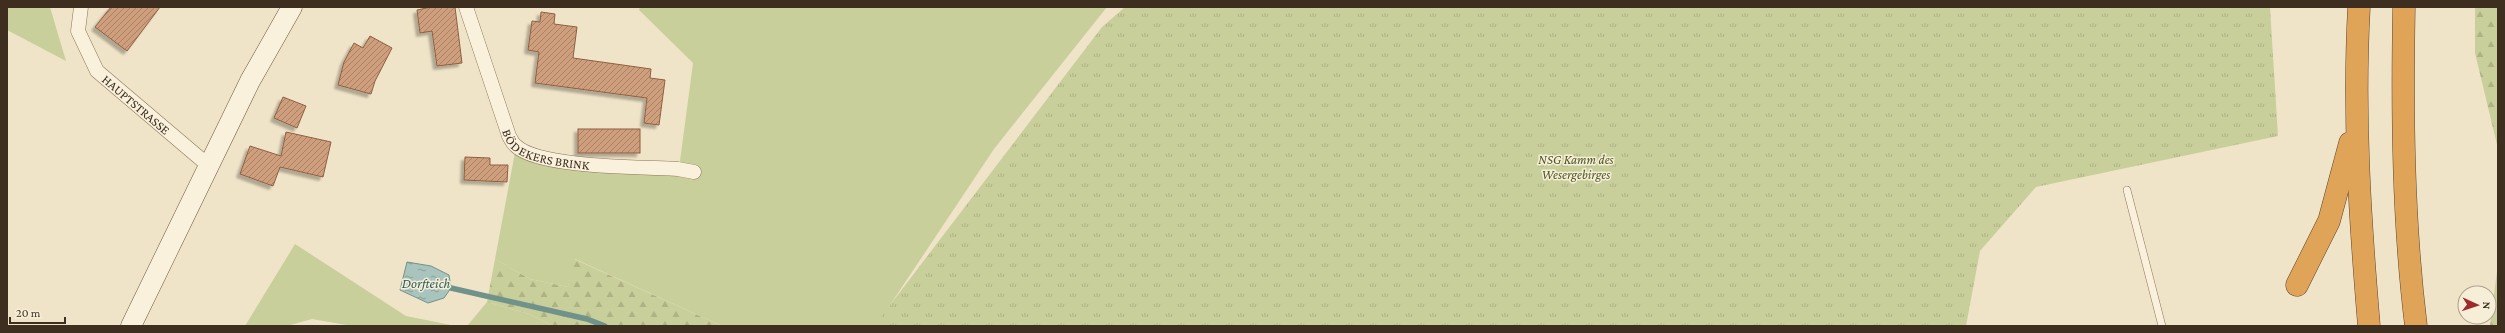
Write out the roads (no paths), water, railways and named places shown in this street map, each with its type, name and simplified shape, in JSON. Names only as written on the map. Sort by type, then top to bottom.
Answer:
[{"type":"highway","points":[[2359,7],[2357,119],[2359,211],[2369,326]]},
{"type":"highway","points":[[2404,7],[2403,77],[2407,198],[2416,326]]},
{"type":"highway","points":[[2297,285],[2329,222],[2357,119]]},
{"type":"main road","points":[[131,326],[250,81],[292,7]]},
{"type":"street","name":"HAUPTSTRASSE","points":[[81,7],[78,32],[97,71],[209,166]]},
{"type":"street","name":"BÖDEKERS BRINK","points":[[466,7],[509,136],[516,147],[538,156],[568,163],[678,169],[694,172]]},
{"type":"lane","points":[[2127,190],[2162,326]]},
{"type":"water","name":"Dorfteich","points":[[407,262],[431,266],[449,275],[451,288],[444,298],[428,303],[400,290]]},
{"type":"waterway","points":[[451,288],[587,319],[605,326]]},
{"type":"park label","name":"NSG Kamm des Wesergebirges","points":[[1576,166]]}]
